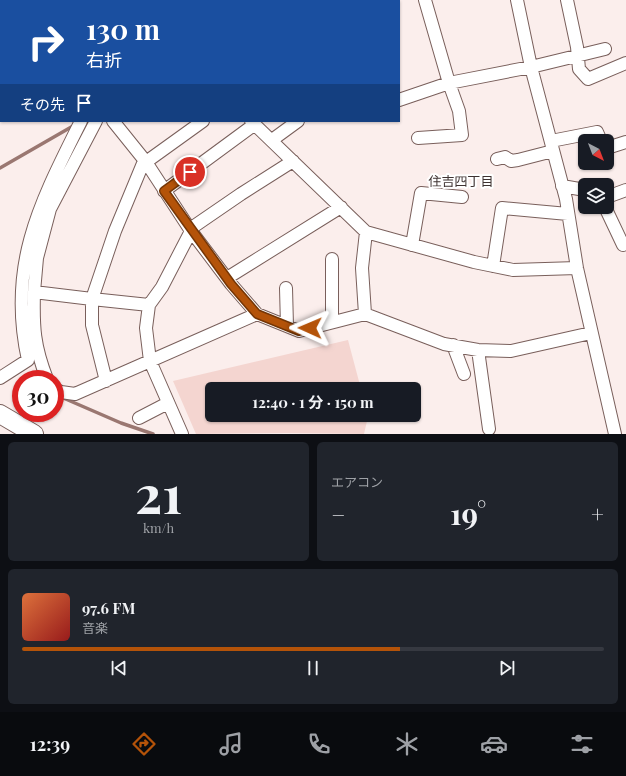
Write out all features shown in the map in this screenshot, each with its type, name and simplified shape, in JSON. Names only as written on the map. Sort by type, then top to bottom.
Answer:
[{"type":"street","points":[[418,138],[462,134],[459,111],[449,83],[425,0]]},
{"type":"street","points":[[517,0],[531,67],[562,186],[577,268],[615,434]]},
{"type":"street","points":[[567,0],[578,54],[579,69],[588,79],[626,63]]},
{"type":"street","points":[[400,100],[449,83],[531,67],[605,48]]},
{"type":"street","points":[[41,370],[32,357],[23,338],[22,290],[27,247],[40,207],[81,122]]},
{"type":"street","points":[[32,357],[34,336],[34,292],[37,258],[50,209],[95,122]]},
{"type":"street","points":[[115,122],[145,162],[191,230],[227,278],[257,314],[299,331],[365,314],[444,344],[478,350],[511,351],[591,333]]},
{"type":"street","points":[[106,381],[92,325],[92,299],[115,231],[145,162],[202,122]]},
{"type":"street","points":[[272,140],[297,122]]},
{"type":"street","points":[[164,191],[253,123],[366,232],[513,270],[577,268]]},
{"type":"street","points":[[497,160],[505,157],[512,161],[518,160],[552,146],[578,138]]},
{"type":"street","points":[[614,146],[626,142]]},
{"type":"street","points":[[182,434],[150,361],[146,328],[150,304],[162,287],[191,230],[241,194],[294,161]]},
{"type":"street","points":[[562,186],[578,189]]},
{"type":"street","points":[[614,194],[626,190]]},
{"type":"street","points":[[412,245],[421,193],[462,197]]},
{"type":"street","points":[[227,278],[341,207]]},
{"type":"street","points":[[493,266],[502,208],[568,214]]},
{"type":"street","points":[[608,214],[623,245]]},
{"type":"street","points":[[365,314],[362,268],[366,232]]},
{"type":"street","points":[[332,259],[332,322]]},
{"type":"street","points":[[286,288],[287,326]]},
{"type":"street","points":[[34,292],[150,304]]},
{"type":"street","points":[[64,392],[75,394],[257,314]]},
{"type":"street","points":[[453,345],[464,374]]},
{"type":"street","points":[[478,350],[489,429]]},
{"type":"street","points":[[0,378],[32,357]]},
{"type":"street","points":[[139,418],[168,403]]},
{"type":"street","points":[[0,414],[34,434]]},
{"type":"shaded area","points":[[348,340],[359,382],[205,382],[205,422],[367,422],[364,434],[196,434],[173,381]]},
{"type":"waterway","points":[[0,168],[73,126]]},
{"type":"waterway","points":[[64,398],[121,423],[153,434]]},
{"type":"district","name":"住吉四丁目","points":[[461,181]]},
{"type":"route","points":[[190,172],[164,191],[191,231],[231,284],[257,314],[299,331],[310,328]]}]
